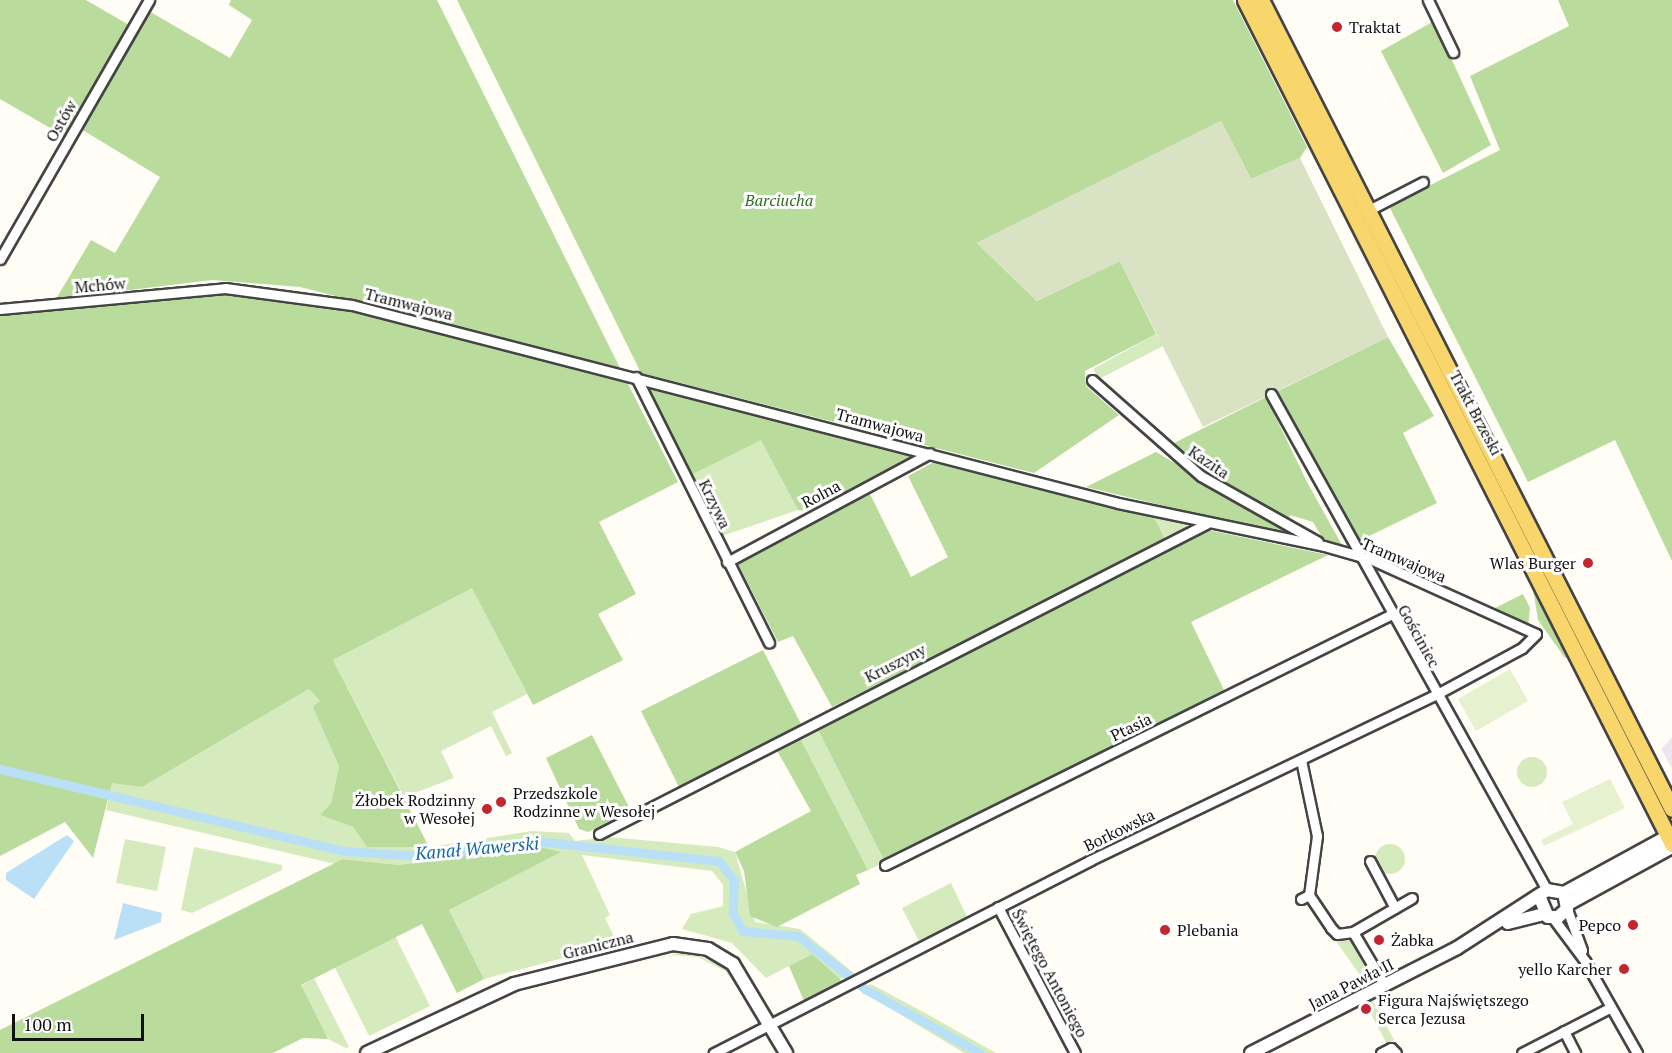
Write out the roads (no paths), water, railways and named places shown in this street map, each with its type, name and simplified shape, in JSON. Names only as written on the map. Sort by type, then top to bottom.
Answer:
[{"type":"main road","name":"Trakt Brzeski","points":[[1245,0],[1671,840]]},
{"type":"main road","name":"Trakt Brzeski","points":[[1261,0],[1672,809]]},
{"type":"street","name":"Ostów","points":[[0,259],[149,0]]},
{"type":"street","points":[[1428,0],[1453,52]]},
{"type":"street","points":[[1367,211],[1423,182]]},
{"type":"street","name":"Mchów","points":[[0,309],[203,289]]},
{"type":"street","name":"Tramwajowa","points":[[203,289],[310,296],[1206,524],[1324,546],[1356,555],[1536,634]]},
{"type":"street","name":"Krzywa","points":[[636,378],[769,643]]},
{"type":"street","name":"Kazita","points":[[1092,380],[1201,476],[1324,546]]},
{"type":"street","name":"Gościniec","points":[[1271,394],[1356,555],[1543,894]]},
{"type":"street","name":"Rolna","points":[[727,562],[930,453]]},
{"type":"street","name":"Kruszyny","points":[[599,834],[1206,524]]},
{"type":"street","name":"Ptasia","points":[[885,865],[1390,615]]},
{"type":"street","name":"Borkowska","points":[[714,1053],[998,908],[1435,695],[1522,648],[1536,634]]},
{"type":"street","points":[[1301,760],[1317,827],[1305,897],[1330,928],[1337,934],[1353,932],[1413,898]]},
{"type":"street","points":[[1543,894],[1566,902],[1671,840]]},
{"type":"street","points":[[1370,861],[1395,908]]},
{"type":"street","points":[[1543,894],[1548,916],[1585,961],[1637,1053]]},
{"type":"street","name":"Jana Pawła II","points":[[1251,1053],[1498,926],[1543,894]]},
{"type":"street","points":[[1566,902],[1585,961]]},
{"type":"street","name":"Jana Pawła II","points":[[1498,926],[1548,916],[1566,902]]},
{"type":"street","name":"Świętego Antoniego","points":[[998,908],[1075,1053]]},
{"type":"street","points":[[1353,932],[1385,986]]},
{"type":"street","name":"Graniczna","points":[[373,1052],[514,984],[673,944],[708,949],[733,964],[772,1025],[786,1053]]},
{"type":"street","points":[[1527,1052],[1564,1030],[1611,1007]]},
{"type":"street","points":[[1564,1030],[1575,1053]]},
{"type":"street","points":[[1381,1053],[1394,1051]]},
{"type":"water","points":[[67,835],[74,841],[34,899],[6,880],[6,873]]},
{"type":"water","points":[[123,903],[162,913],[161,922],[114,940]]},
{"type":"waterway","name":"Kanał Wawerski","points":[[0,769],[344,851],[422,856],[537,841],[719,861],[734,880],[733,914],[743,931],[798,936],[865,989],[980,1053]]},
{"type":"place","name":"Traktat","points":[[1337,27]]},
{"type":"place","name":"Wlas Burger","points":[[1588,563]]},
{"type":"place","name":"Przedszkole Rodzinne w Wesołej","points":[[501,802]]},
{"type":"place","name":"Żłobek Rodzinny w Wesołej","points":[[487,809]]},
{"type":"place","name":"Pepco","points":[[1633,925]]},
{"type":"place","name":"Plebania","points":[[1165,930]]},
{"type":"place","name":"Żabka","points":[[1379,940]]},
{"type":"place","name":"yello Karcher","points":[[1624,969]]},
{"type":"place","name":"Figura Najświętszego Serca Jezusa","points":[[1366,1009]]},
{"type":"park label","name":"Barciucha","points":[[779,200]]}]
